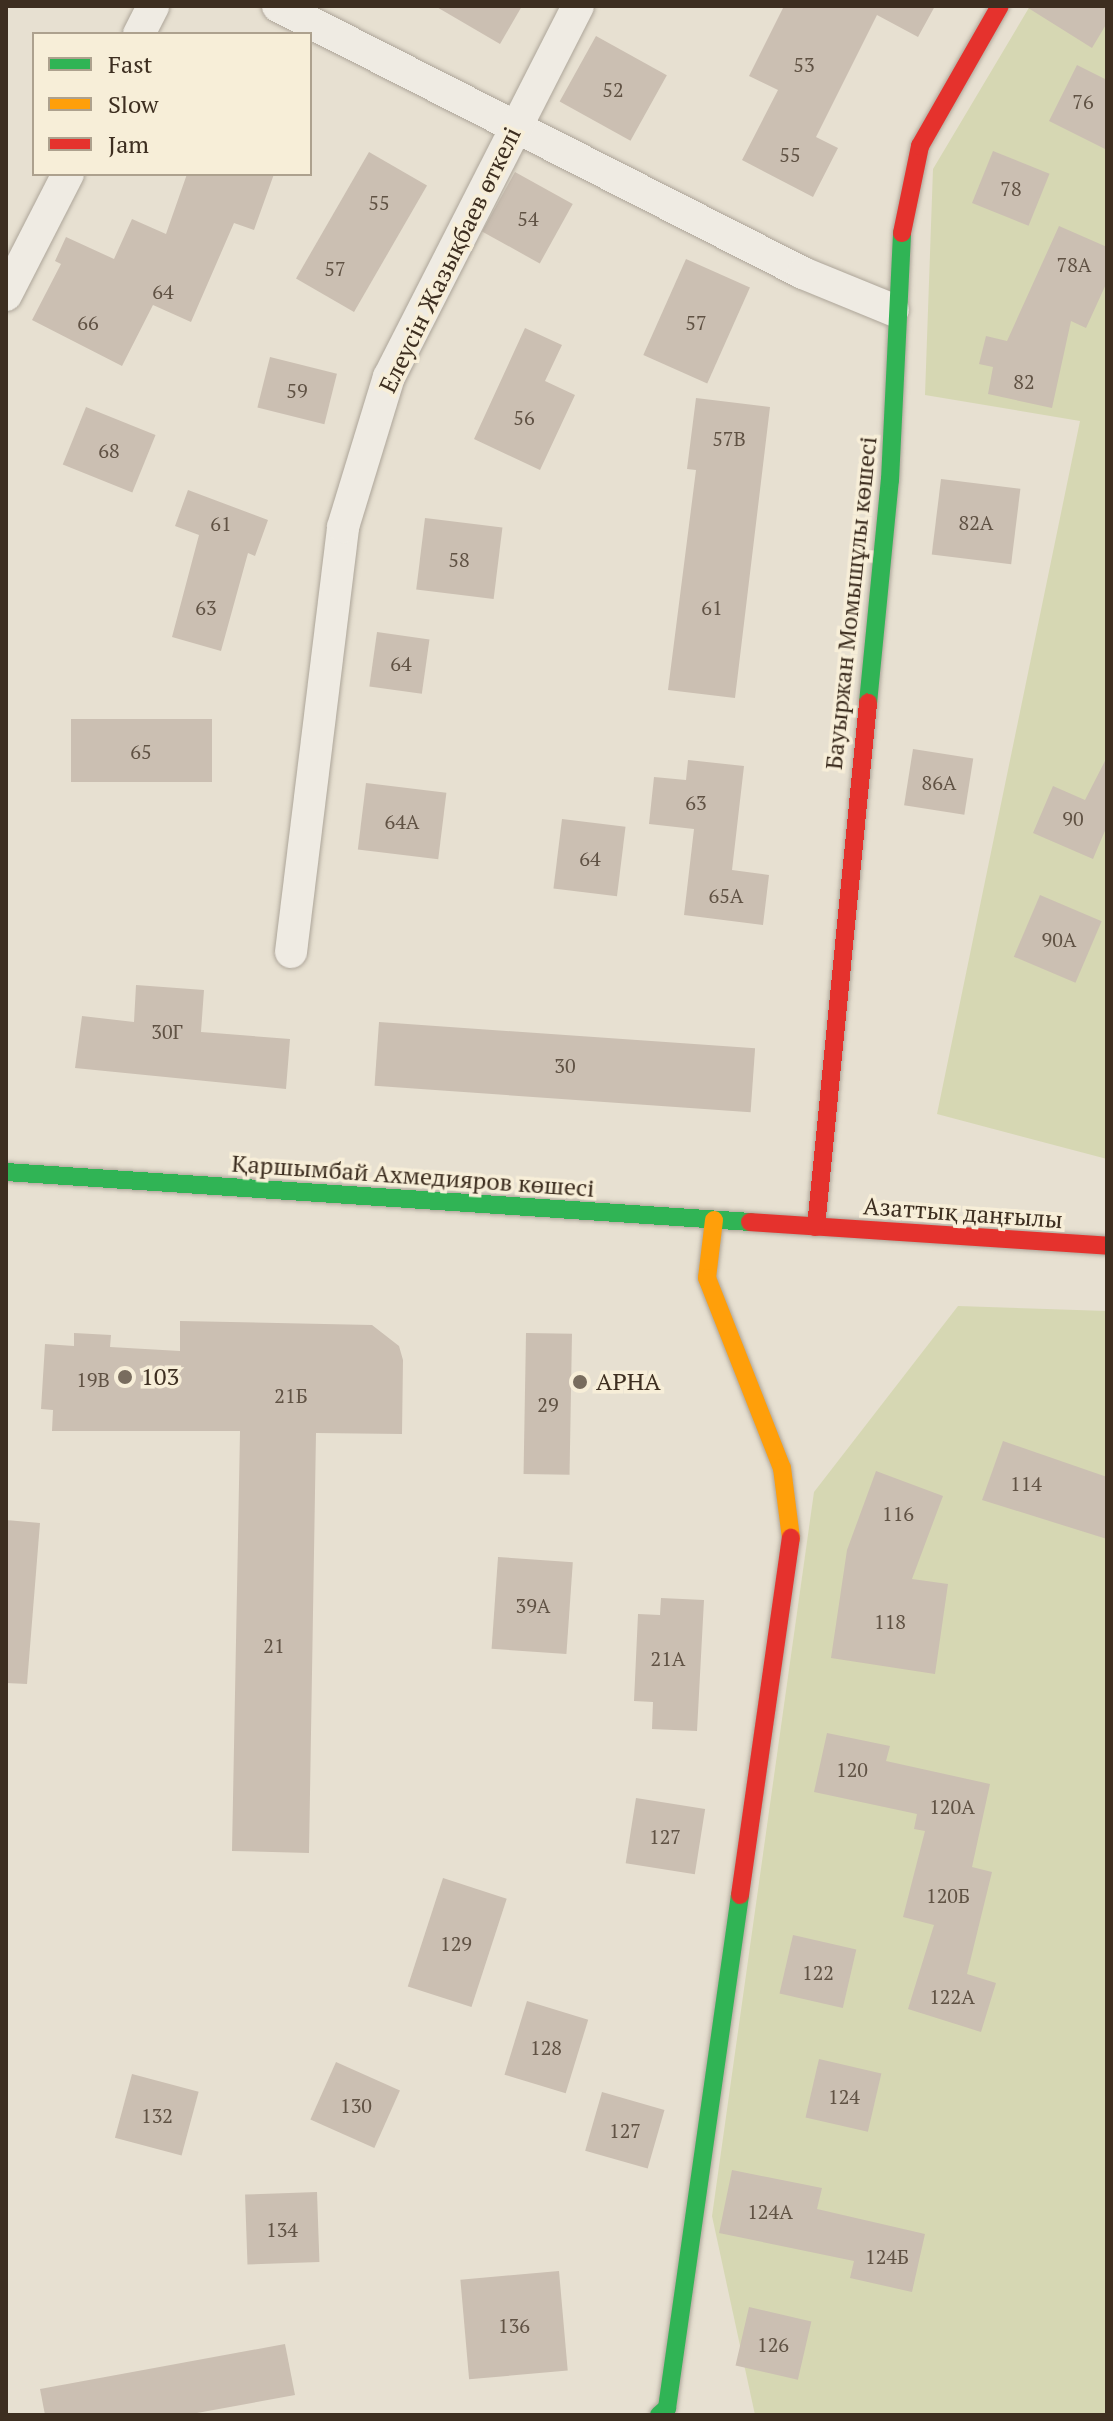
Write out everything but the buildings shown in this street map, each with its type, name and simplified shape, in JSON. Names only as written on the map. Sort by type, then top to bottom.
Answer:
[{"type":"street","points":[[140,32],[153,6]]},
{"type":"street","points":[[278,6],[803,273],[893,310]]},
{"type":"street","name":"Елеусін Жазықбаев өткелі","points":[[291,952],[343,527],[389,377],[578,6]]},
{"type":"street","name":"Бауыржан Момышұлы көшесі","points":[[816,1227],[890,480],[893,310],[904,197],[920,146],[1000,6]]},
{"type":"street","points":[[6,295],[67,176]]},
{"type":"street","name":"Қаршымбай Ахмедияров көшесі","points":[[6,1172],[816,1227]]},
{"type":"street","points":[[659,2415],[667,2408],[791,1536],[782,1468],[707,1278],[714,1220]]},
{"type":"street","name":"Азаттық даңғылы","points":[[816,1227],[1107,1246]]},
{"type":"green space","points":[[1030,6],[1107,6],[1107,1159],[937,1114],[1080,421],[925,395],[933,169]]},
{"type":"green space","points":[[958,1306],[1107,1311],[1107,2415],[755,2415],[712,2216],[814,1492]]},
{"type":"traffic: fast","points":[[868,703],[890,480],[902,233]]},
{"type":"traffic: fast","points":[[6,1172],[750,1222]]},
{"type":"traffic: fast","points":[[659,2415],[667,2408],[740,1895]]},
{"type":"traffic: slow","points":[[714,1220],[707,1278],[782,1468],[791,1538]]},
{"type":"traffic: jam","points":[[902,233],[920,146],[1000,6]]},
{"type":"traffic: jam","points":[[816,1227],[868,703]]},
{"type":"traffic: jam","points":[[750,1222],[1107,1246]]},
{"type":"traffic: jam","points":[[740,1895],[791,1538]]},
{"type":"place","name":"103","points":[[125,1377]]},
{"type":"place","name":"АРНА","points":[[580,1382]]}]
